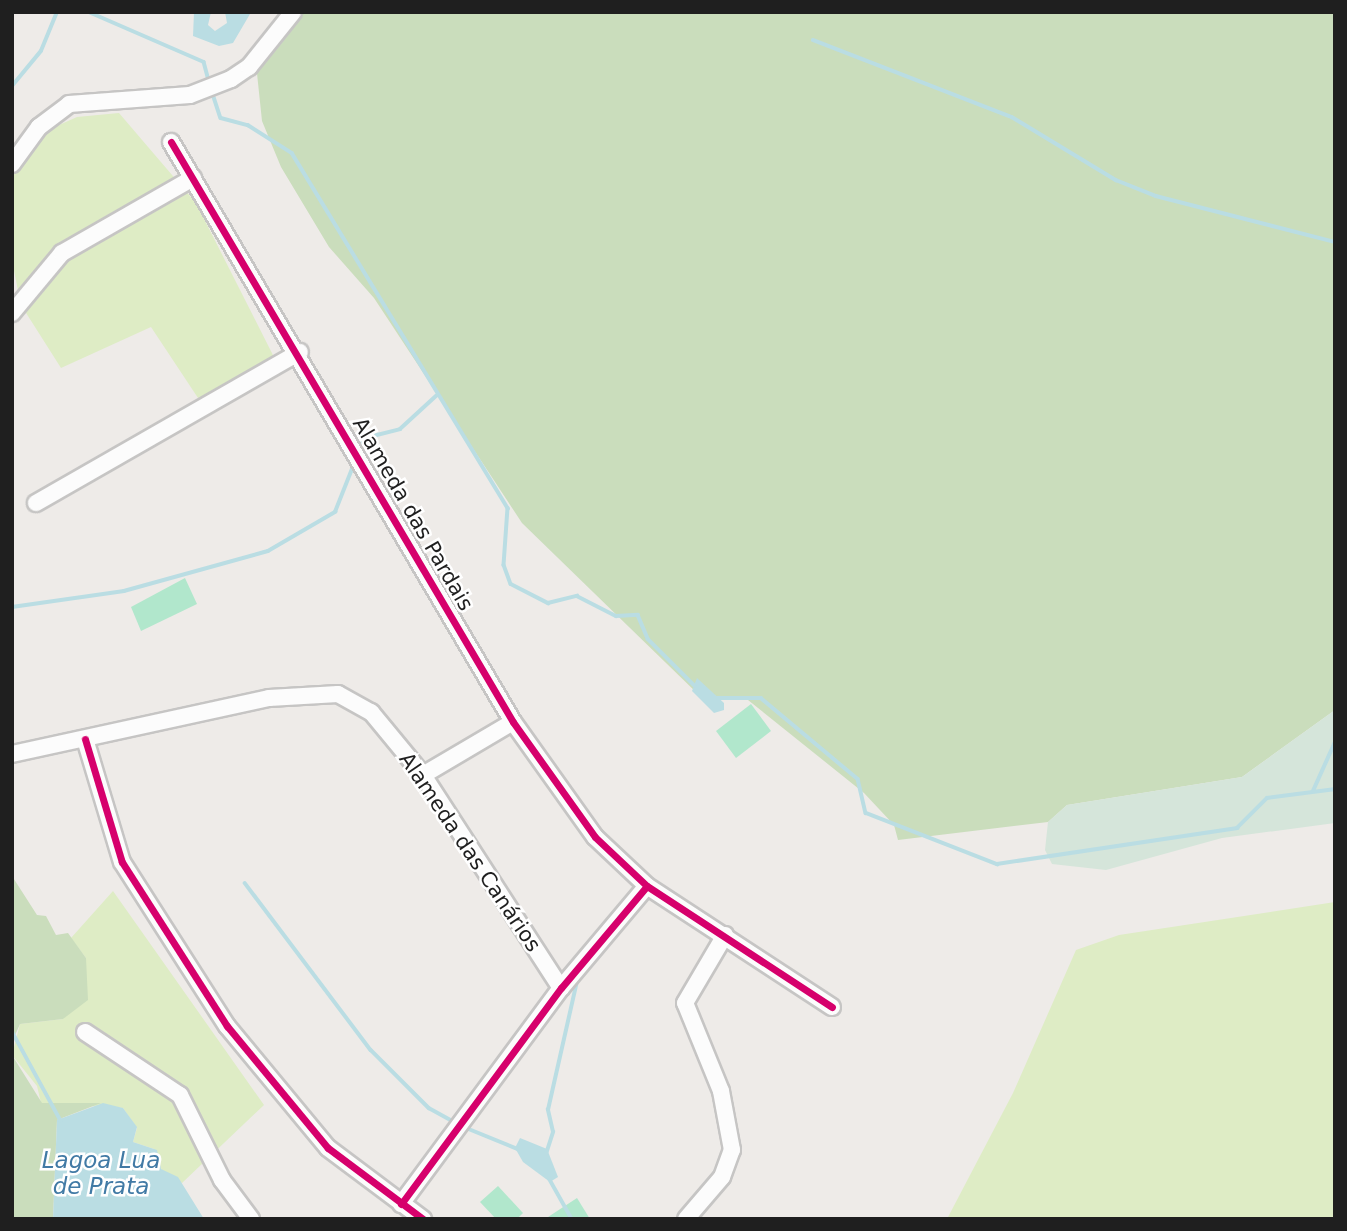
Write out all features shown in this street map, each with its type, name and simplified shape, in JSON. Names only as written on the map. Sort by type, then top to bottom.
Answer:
[{"type":"street","points":[[12,164],[38,127],[69,104],[190,95],[231,79],[249,67],[293,12]]},
{"type":"street","name":"Alameda das Pardais","points":[[171,142],[300,352],[513,722],[595,837],[647,886],[832,1007]]},
{"type":"street","points":[[12,313],[70,247],[193,178]]},
{"type":"street","points":[[36,503],[300,352]]},
{"type":"street","name":"Alameda das Canários","points":[[12,754],[269,698],[338,694],[371,712],[424,775],[561,988]]},
{"type":"street","points":[[424,775],[513,722]]},
{"type":"street","points":[[85,738],[122,862],[171,945],[227,1026],[328,1148],[423,1219]]},
{"type":"street","points":[[401,1204],[561,988],[647,886]]},
{"type":"street","points":[[686,1219],[722,1177],[732,1150],[726,1109],[685,1003],[725,935]]},
{"type":"street","points":[[85,1032],[180,1095],[222,1180],[251,1219]]},
{"type":"green space","points":[[291,12],[1335,12],[1335,710],[1242,777],[1067,805],[1048,822],[898,840],[894,825],[864,793],[748,700],[701,697],[522,523],[374,298],[329,247],[281,167],[262,121],[256,64]]},
{"type":"green space","points":[[119,113],[196,203],[280,369],[200,401],[151,327],[61,368],[21,305],[12,261],[12,165],[39,134],[77,117]]},
{"type":"green space","points":[[185,578],[197,604],[141,631],[131,607]]},
{"type":"green space","points":[[751,704],[771,731],[736,758],[716,731]]},
{"type":"green space","points":[[1335,710],[1335,823],[1222,838],[1106,870],[1052,864],[1045,850],[1048,822],[1067,805],[1242,777]]},
{"type":"green space","points":[[12,876],[37,915],[46,916],[56,935],[68,933],[86,958],[88,1000],[63,1019],[20,1024],[12,1042]]},
{"type":"green space","points":[[113,891],[264,1105],[182,1183],[162,1171],[154,1149],[133,1142],[137,1128],[123,1108],[41,1103],[37,1086],[12,1055],[20,1024],[63,1019],[85,975],[86,958],[71,938]]},
{"type":"green space","points":[[1335,902],[1335,1219],[947,1219],[1013,1093],[1076,950],[1119,935]]},
{"type":"green space","points":[[12,1055],[42,1103],[101,1103],[57,1120],[53,1219],[12,1219]]},
{"type":"green space","points":[[498,1186],[523,1213],[517,1219],[496,1219],[480,1202]]},
{"type":"green space","points":[[577,1198],[590,1219],[549,1219],[548,1217]]},
{"type":"water","points":[[194,12],[211,12],[208,25],[215,31],[227,23],[225,12],[250,14],[233,43],[219,46],[193,36]]},
{"type":"water","points":[[697,678],[724,703],[724,710],[714,713],[692,691]]},
{"type":"water","name":"Lagoa Lua de Prata","points":[[103,1103],[123,1108],[137,1127],[133,1142],[157,1150],[161,1169],[178,1177],[204,1219],[53,1219],[57,1120]]},
{"type":"water","points":[[520,1138],[547,1149],[558,1177],[550,1182],[523,1162],[515,1148]]},
{"type":"waterway","points":[[12,86],[41,51],[57,12]]},
{"type":"waterway","points":[[89,12],[204,62],[210,84]]},
{"type":"waterway","points":[[813,40],[1012,117],[1116,180],[1156,196],[1335,242]]},
{"type":"waterway","points":[[212,91],[221,118],[248,125],[292,153],[508,508],[504,565],[511,584],[548,603],[577,596],[616,616],[638,615],[648,639],[695,686]]},
{"type":"waterway","points":[[358,449],[365,438],[400,429],[436,396]]},
{"type":"waterway","points":[[12,607],[124,591],[268,551],[335,512],[354,464]]},
{"type":"waterway","points":[[717,698],[761,698],[858,779],[866,813],[997,864],[1237,828],[1267,798],[1335,789]]},
{"type":"waterway","points":[[1313,791],[1335,742]]},
{"type":"waterway","points":[[245,883],[371,1050],[429,1108],[454,1122]]},
{"type":"waterway","points":[[546,1154],[553,1132],[548,1110],[578,977]]},
{"type":"waterway","points":[[12,1031],[61,1121]]},
{"type":"waterway","points":[[464,1127],[518,1149]]},
{"type":"waterway","points":[[549,1178],[572,1219]]},
{"type":"cycle path","points":[[171,142],[513,722],[595,837],[647,886]]},
{"type":"cycle path","points":[[85,739],[122,862],[227,1026],[328,1148],[423,1219]]},
{"type":"cycle path","points":[[401,1204],[561,988],[647,886],[832,1007]]}]
